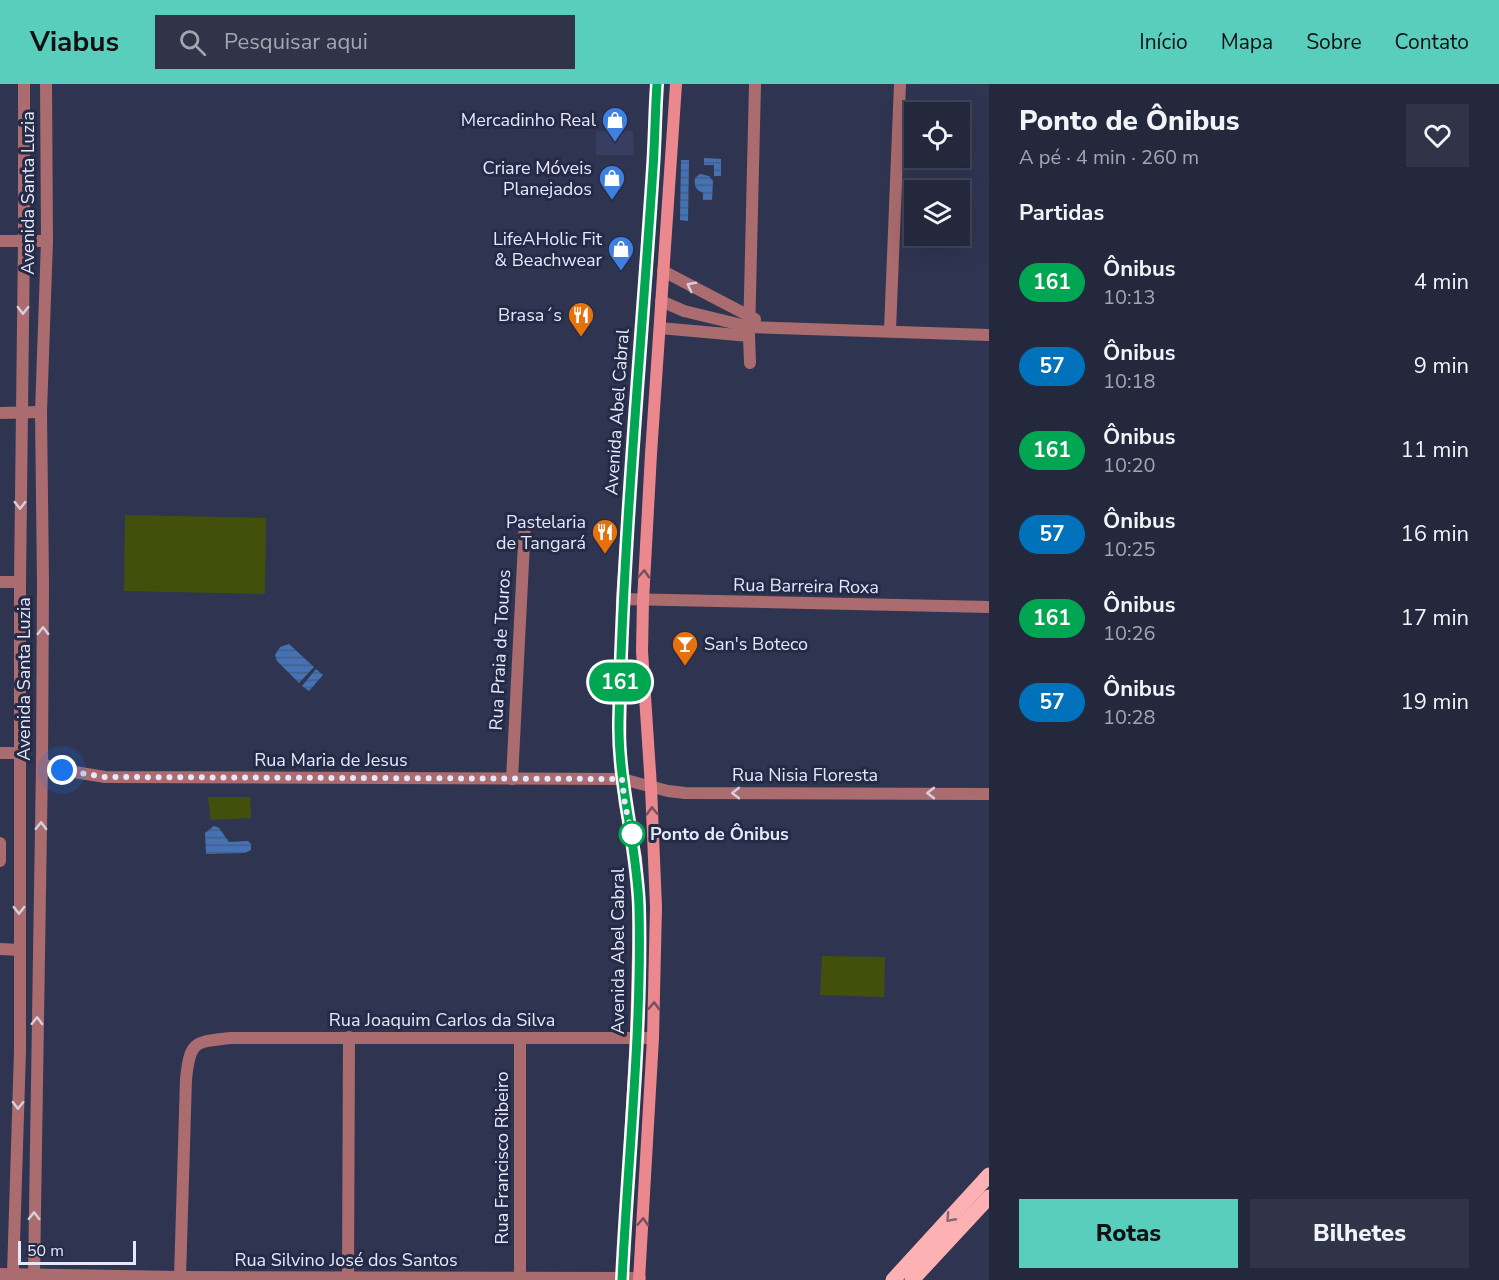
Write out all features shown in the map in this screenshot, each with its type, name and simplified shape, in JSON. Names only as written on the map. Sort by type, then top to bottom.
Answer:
[{"type":"main road","name":"Avenida Abel Cabral","points":[[622,1279],[636,1038],[638,884],[622,779],[619,725],[622,599],[657,84]]},
{"type":"main road","name":"Avenida Abel Cabral","points":[[640,1279],[653,1038],[656,907],[642,651],[643,601],[676,84]]},
{"type":"main road","points":[[893,1280],[989,1175]]},
{"type":"main road","points":[[912,1280],[989,1197]]},
{"type":"street","name":"Avenida Santa Luzia","points":[[14,1274],[20,1051],[20,582],[24,84]]},
{"type":"street","name":"Avenida Santa Luzia","points":[[34,1274],[42,764],[41,412],[47,241],[46,84]]},
{"type":"street","points":[[750,363],[755,84]]},
{"type":"street","points":[[890,330],[900,84]]},
{"type":"street","points":[[0,241],[47,241]]},
{"type":"street","points":[[663,271],[750,326]]},
{"type":"street","points":[[661,301],[684,311],[750,326]]},
{"type":"street","points":[[660,328],[769,326],[989,335]]},
{"type":"street","points":[[0,413],[41,412]]},
{"type":"street","name":"Rua Praia de Touros","points":[[512,779],[525,523]]},
{"type":"street","points":[[0,582],[20,582]]},
{"type":"street","name":"Rua Barreira Roxa","points":[[622,599],[989,607]]},
{"type":"street","points":[[0,753],[20,753]]},
{"type":"street","name":"Rua Maria de Jesus","points":[[42,764],[62,770],[105,777],[622,779]]},
{"type":"street","name":"Rua Nisia Floresta","points":[[622,779],[685,793],[989,794]]},
{"type":"street","points":[[989,786],[989,794]]},
{"type":"street","points":[[0,843],[0,861]]},
{"type":"street","points":[[0,949],[19,950]]},
{"type":"street","points":[[348,1276],[349,1037]]},
{"type":"street","name":"Rua Joaquim Carlos da Silva","points":[[180,1277],[188,1063],[195,1044],[230,1038],[653,1038]]},
{"type":"street","name":"Rua Francisco Ribeiro","points":[[520,1038],[520,1279]]},
{"type":"street","name":"Rua Silvino José dos Santos","points":[[0,1274],[34,1274],[53,1277],[348,1276],[640,1279]]},
{"type":"shaded area","name":"Mercadinho Real","points":[[596,131],[633,131],[634,155],[596,155]]},
{"type":"green space","points":[[125,515],[266,518],[265,594],[124,591]]},
{"type":"green space","points":[[208,797],[250,797],[251,818],[211,820]]},
{"type":"green space","points":[[822,956],[885,957],[884,997],[820,995]]},
{"type":"water","points":[[704,158],[721,159],[721,176],[714,176],[714,165],[704,165]]},
{"type":"water","points":[[681,160],[689,160],[688,221],[680,220]]},
{"type":"water","points":[[700,174],[709,176],[713,181],[712,200],[703,200],[703,193],[696,187],[695,178]]},
{"type":"water","points":[[289,644],[314,667],[299,683],[277,661],[275,655],[280,647]]},
{"type":"water","points":[[316,669],[323,675],[309,691],[302,686]]},
{"type":"water","points":[[214,826],[219,828],[229,842],[248,841],[251,844],[251,850],[245,853],[206,854],[205,833]]},
{"type":"bus line","name":"161","points":[[622,1280],[636,1038],[639,911],[636,858],[625,805],[620,754],[622,599],[657,84]]},
{"type":"place","name":"Mercadinho Real","points":[[615,143]]},
{"type":"place","name":"Criare Móveis Planejados","points":[[612,201]]},
{"type":"place","name":"LifeAHolic Fit & Beachwear","points":[[621,272]]},
{"type":"place","name":"Brasa´s","points":[[581,338]]},
{"type":"place","name":"Pastelaria de Tangará","points":[[605,555]]},
{"type":"place","name":"San's Boteco","points":[[685,667]]},
{"type":"place","name":"Ponto de Ônibus","points":[[632,834]]},
{"type":"route","points":[[62,770],[105,777],[622,779],[632,834]]}]
